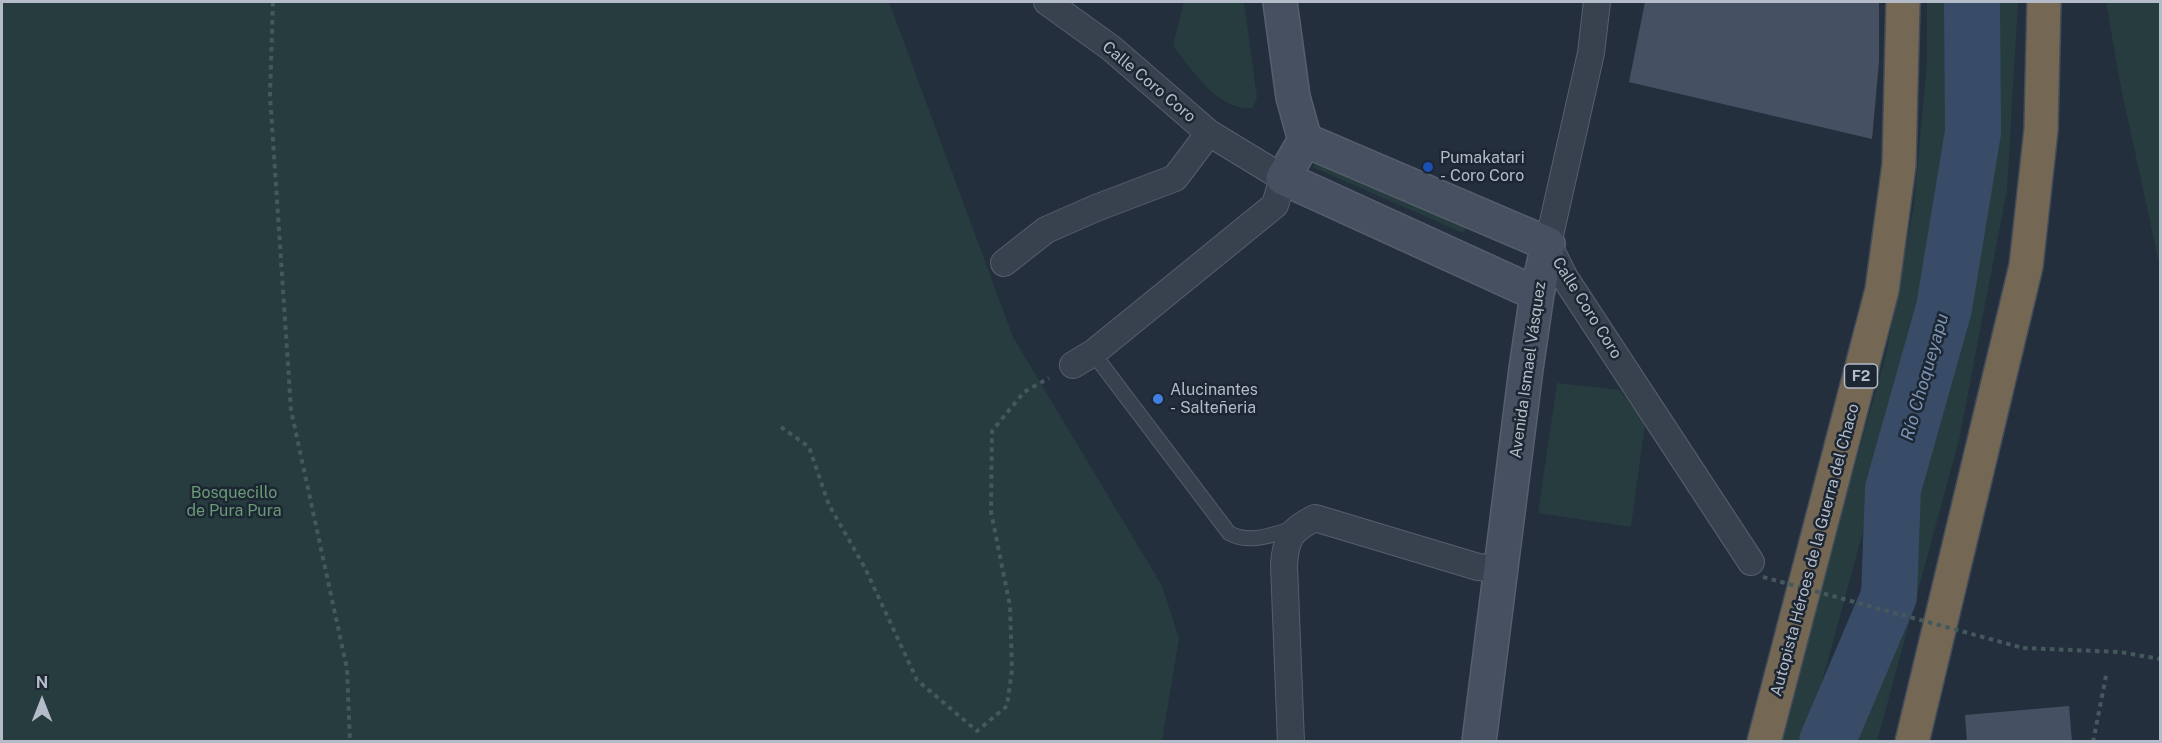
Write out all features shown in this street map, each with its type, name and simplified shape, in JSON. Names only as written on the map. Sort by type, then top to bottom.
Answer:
[{"type":"highway","name":"Autopista Héroes de la Guerra del Chaco","points":[[1764,741],[1882,290],[1899,165],[1903,2]]},
{"type":"highway","points":[[1911,741],[2026,266],[2041,130],[2044,2]]},
{"type":"main road","points":[[1280,2],[1293,97],[1305,140],[1283,178]]},
{"type":"main road","name":"Calle Coro Coro","points":[[1305,140],[1548,244]]},
{"type":"main road","name":"Calle Coro Coro","points":[[1283,178],[1537,294]]},
{"type":"main road","name":"Avenida Ismael Vásquez","points":[[1479,741],[1537,294],[1548,244]]},
{"type":"street","name":"Calle Coro Coro","points":[[1047,2],[1111,48],[1209,133],[1283,178]]},
{"type":"street","name":"Avenida Ismael Vásquez","points":[[1548,244],[1592,53],[1597,2]]},
{"type":"street","points":[[1004,263],[1046,230],[1096,208],[1176,178],[1209,133]]},
{"type":"street","points":[[1083,359],[1275,205],[1283,178]]},
{"type":"street","name":"Calle Coro Coro","points":[[1548,244],[1564,278],[1757,570]]},
{"type":"street","points":[[1291,741],[1284,564],[1285,546],[1295,528],[1316,518],[1478,567],[1502,569]]},
{"type":"lane","points":[[1083,359],[1229,533],[1240,539],[1250,540],[1295,528]]},
{"type":"path","points":[[273,2],[270,95],[291,410],[346,669],[350,741]]},
{"type":"path","points":[[782,427],[809,447],[829,505],[865,568],[917,680],[977,731],[1007,706],[1012,670],[1010,606],[991,512],[992,431],[1024,392],[1083,359]]},
{"type":"path","points":[[1757,570],[2023,648],[2120,652],[2160,659]]},
{"type":"path","points":[[2093,741],[2106,676]]},
{"type":"green space","name":"Bosquecillo de Pura Pura","points":[[2,2],[889,2],[1013,337],[1162,586],[1179,638],[1162,741],[2,741]]},
{"type":"green space","points":[[1184,2],[1244,2],[1257,97],[1253,108],[1228,103],[1217,96],[1207,88],[1173,46]]},
{"type":"green space","points":[[1927,2],[1952,2],[1951,97],[1939,208],[1924,307],[1806,741],[1780,742],[1800,660],[1886,355],[1914,205],[1927,61]]},
{"type":"green space","points":[[1990,2],[2018,2],[2007,190],[1959,440],[1877,741],[1842,741],[1962,294],[1989,135]]},
{"type":"green space","points":[[2106,2],[2160,2],[2160,267],[2121,88]]},
{"type":"green space","points":[[1318,156],[1468,222],[1463,233],[1313,167]]},
{"type":"green space","points":[[1557,383],[1620,390],[1645,424],[1631,527],[1538,513]]},
{"type":"building","points":[[1645,2],[1879,2],[1879,62],[1872,139],[1629,82]]},
{"type":"building","points":[[2069,706],[2072,742],[1967,742],[1965,715]]},
{"type":"waterway","name":"Río Choqueyapu","points":[[1827,742],[1889,596],[1893,489],[1944,308],[1973,132],[1972,2]]},
{"type":"place","name":"Pumakatari - Coro Coro","points":[[1428,167]]},
{"type":"place","name":"Alucinantes - Salteñeria","points":[[1158,399]]}]
